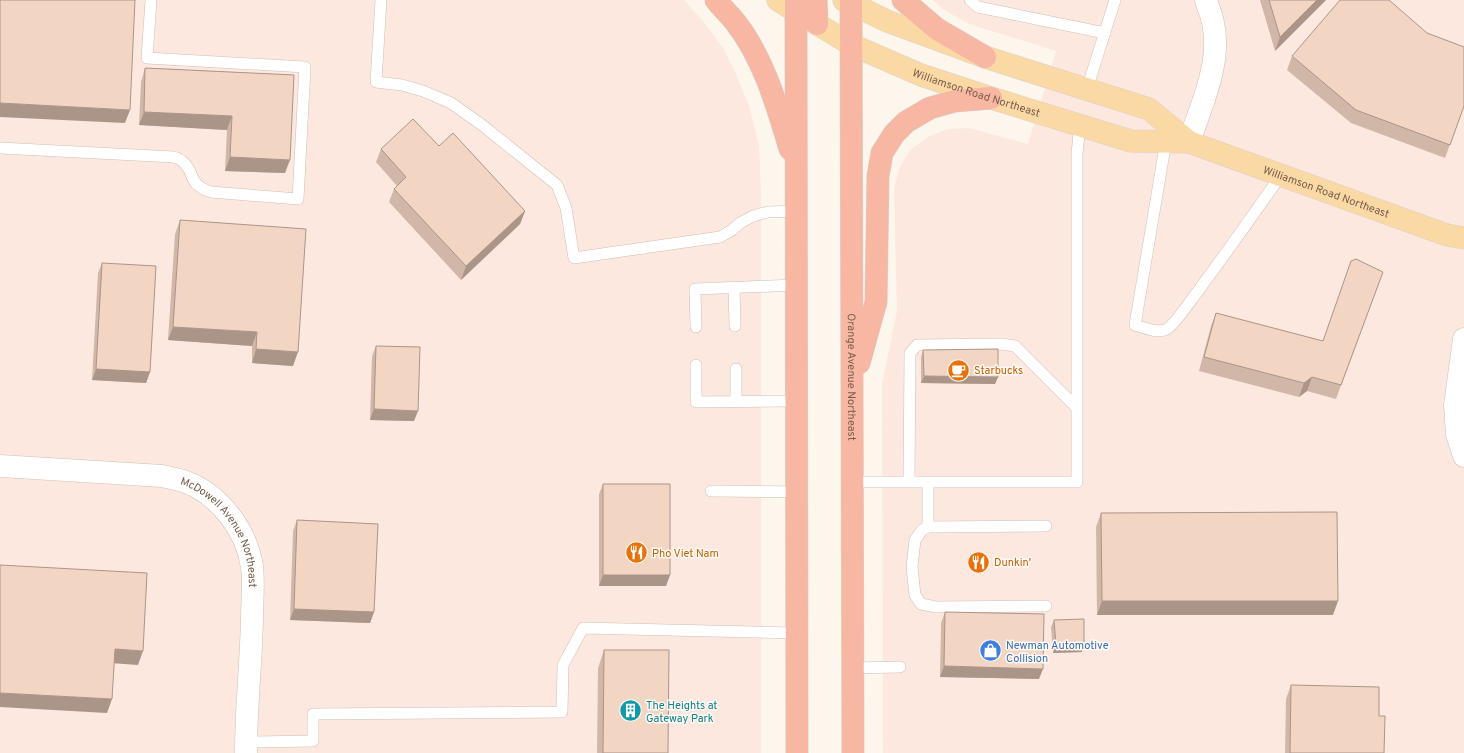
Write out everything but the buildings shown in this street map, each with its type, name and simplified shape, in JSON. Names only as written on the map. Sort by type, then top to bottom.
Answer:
[{"type":"highway","points":[[716,0],[737,24],[757,56],[776,102],[797,173]]},
{"type":"highway","points":[[816,0],[817,24]]},
{"type":"highway","points":[[903,0],[937,29],[985,57]]},
{"type":"highway","name":"Orange Avenue Northeast","points":[[849,1],[852,45],[852,753]]},
{"type":"highway","points":[[797,6],[797,753]]},
{"type":"highway","points":[[852,387],[876,302],[878,176],[882,153],[894,134],[906,122],[930,108],[955,101],[991,98]]},
{"type":"main road","name":"Williamson Road Northeast","points":[[778,0],[797,6],[817,24],[852,45],[921,75],[1131,141],[1189,142],[1447,235],[1464,238]]},
{"type":"main road","name":"Williamson Road Northeast","points":[[849,1],[887,21],[985,57],[1149,109],[1189,142]]},
{"type":"street","points":[[1189,142],[1212,73],[1216,48],[1214,24],[1206,0]]},
{"type":"street","points":[[1464,339],[1461,388],[1455,405],[1458,434],[1464,456]]},
{"type":"street","name":"McDowell Avenue Northeast","points":[[8,467],[162,476],[186,482],[203,491],[222,507],[237,526],[247,548],[252,568],[251,651],[246,748]]},
{"type":"lane","points":[[0,148],[174,156],[183,162],[189,171],[193,182],[200,188],[210,192],[298,199],[305,67],[147,58],[151,0]]},
{"type":"lane","points":[[381,0],[376,82],[402,85],[423,91],[451,104],[482,125],[557,185],[566,208],[574,258],[720,237],[753,216],[768,212],[797,211]]},
{"type":"lane","points":[[970,0],[978,7],[1105,34]]},
{"type":"lane","points":[[1087,89],[1115,0]]},
{"type":"lane","points":[[851,482],[1077,482],[1077,153],[1080,126]]},
{"type":"lane","points":[[1166,141],[1135,325],[1152,330],[1160,331],[1167,328],[1180,315],[1282,175]]},
{"type":"lane","points":[[696,327],[695,289],[797,285]]},
{"type":"lane","points":[[734,288],[735,326]]},
{"type":"lane","points":[[910,482],[910,353],[917,345],[1001,344],[1015,346],[1077,408]]},
{"type":"lane","points":[[696,365],[696,402],[796,401]]},
{"type":"lane","points":[[736,369],[736,402]]},
{"type":"lane","points":[[928,482],[928,527]]},
{"type":"lane","points":[[711,491],[796,492]]},
{"type":"lane","points":[[1046,526],[928,527],[922,530],[915,540],[912,567],[915,595],[921,604],[936,607],[1046,606]]},
{"type":"lane","points":[[246,748],[312,741],[313,714],[562,712],[563,665],[583,628],[796,633]]},
{"type":"lane","points":[[852,668],[900,667]]},
{"type":"shaded area","points":[[0,0],[684,0],[704,22],[723,48],[737,76],[749,106],[759,145],[761,191],[761,753],[0,753]]},
{"type":"shaded area","points":[[933,0],[1464,0],[1464,753],[883,753],[882,384],[897,311],[894,187],[900,167],[911,149],[928,137],[948,129],[969,128],[1028,144],[1056,51],[969,24],[944,10]]},
{"type":"place","name":"Starbucks","points":[[958,370]]},
{"type":"place","name":"Pho Viet Nam","points":[[637,553]]},
{"type":"place","name":"Dunkin'","points":[[979,562]]},
{"type":"place","name":"Newman Automotive Collision","points":[[990,651]]},
{"type":"place","name":"The Heights at Gateway Park","points":[[630,711]]}]
